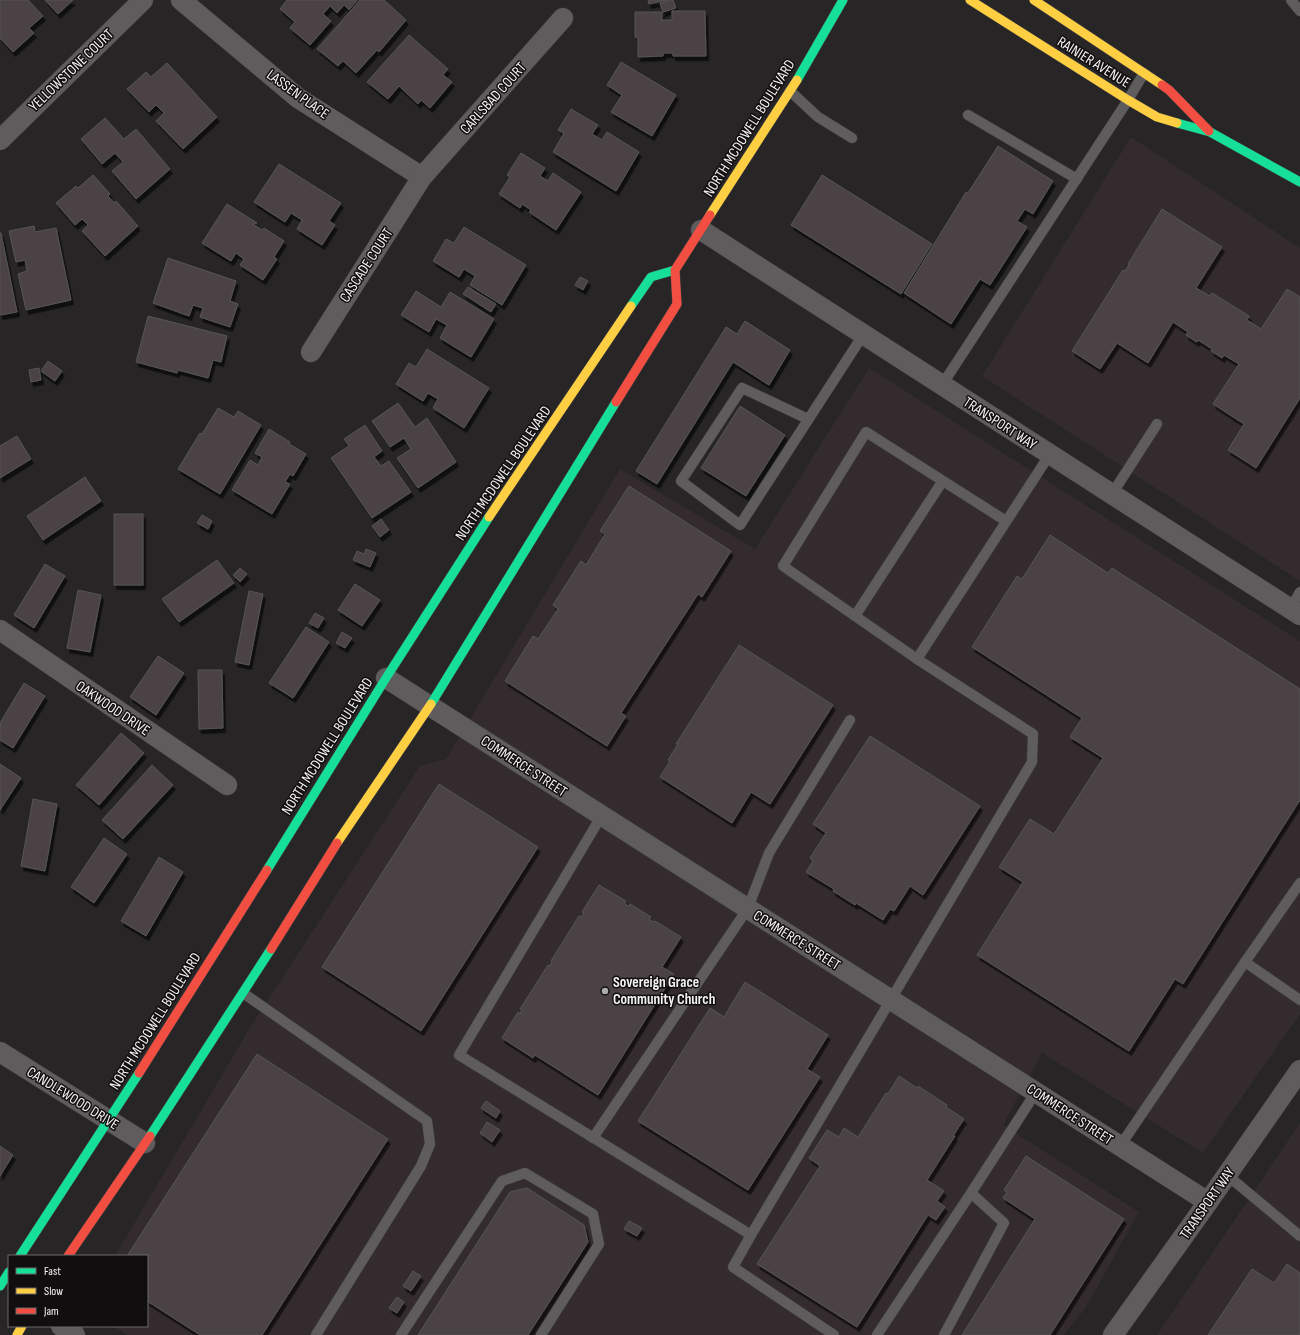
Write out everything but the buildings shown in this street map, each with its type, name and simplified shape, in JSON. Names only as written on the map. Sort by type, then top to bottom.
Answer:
[{"type":"main road","name":"NORTH MCDOWELL BOULEVARD","points":[[21,1255],[109,1121],[386,678],[478,536],[651,277],[675,270],[790,91],[843,0]]},
{"type":"main road","name":"RAINIER AVENUE","points":[[970,0],[1128,100],[1157,116],[1210,132],[1300,182]]},
{"type":"main road","name":"RAINIER AVENUE","points":[[1034,0],[1169,90],[1210,132]]},
{"type":"main road","points":[[69,1255],[244,993],[328,857],[430,706],[677,304],[675,270]]},
{"type":"main road","points":[[0,1286],[8,1274]]},
{"type":"street","name":"YELLOWSTONE COURT","points":[[0,140],[143,0]]},
{"type":"street","name":"LASSEN PLACE","points":[[181,0],[298,98],[422,178]]},
{"type":"street","name":"CARLSBAD COURT","points":[[422,178],[563,18]]},
{"type":"street","name":"CASCADE COURT","points":[[311,352],[422,178]]},
{"type":"street","name":"TRANSPORT WAY","points":[[701,230],[1112,494],[1297,605]]},
{"type":"street","name":"OAKWOOD DRIVE","points":[[0,630],[226,785]]},
{"type":"street","name":"COMMERCE STREET","points":[[386,678],[1208,1202]]},
{"type":"street","name":"CANDLEWOOD DRIVE","points":[[0,1052],[145,1143]]},
{"type":"street","name":"TRANSPORT WAY","points":[[1113,1335],[1300,1070]]},
{"type":"street","points":[[63,1327],[75,1335]]},
{"type":"lane","points":[[1291,0],[1300,11]]},
{"type":"lane","points":[[942,385],[1077,179],[1144,73]]},
{"type":"lane","points":[[790,91],[818,117],[852,138]]},
{"type":"lane","points":[[968,115],[1077,179]]},
{"type":"lane","points":[[808,418],[742,388],[681,481],[740,525],[863,335]]},
{"type":"lane","points":[[1112,494],[1157,424]]},
{"type":"lane","points":[[834,1335],[733,1267],[1032,762],[1033,734],[917,659],[783,566],[866,432],[1006,522]]},
{"type":"lane","points":[[917,659],[1050,454]]},
{"type":"lane","points":[[855,616],[942,482]]},
{"type":"lane","points":[[593,1138],[748,908],[768,853],[850,720]]},
{"type":"lane","points":[[602,815],[459,1055],[751,1235]]},
{"type":"lane","points":[[1120,1146],[1300,883]]},
{"type":"lane","points":[[1245,962],[1300,1000]]},
{"type":"lane","points":[[244,993],[427,1121],[430,1144],[421,1166],[316,1335]]},
{"type":"lane","points":[[877,1335],[971,1194],[1036,1092]]},
{"type":"lane","points":[[401,1335],[502,1181],[525,1173],[593,1214],[599,1244],[541,1335]]},
{"type":"lane","points":[[1227,1175],[1300,1236]]},
{"type":"lane","points":[[944,1335],[1004,1223],[971,1194]]},
{"type":"shaded area","points":[[1131,137],[1300,248],[1300,581],[982,376]]},
{"type":"shaded area","points":[[869,368],[1300,641],[1300,1014],[1203,1153],[1042,1053],[1003,1125],[1139,1212],[1086,1307],[1064,1335],[127,1335],[115,1327],[148,1327],[148,1255],[116,1255],[251,1026],[420,766],[446,759],[620,469],[755,549]]},
{"type":"shaded area","points":[[1300,1123],[1300,1335],[1157,1335]]},
{"type":"traffic: fast","points":[[797,80],[843,0]]},
{"type":"traffic: fast","points":[[1177,123],[1210,132],[1300,182]]},
{"type":"traffic: fast","points":[[631,306],[651,277],[675,270]]},
{"type":"traffic: fast","points":[[431,704],[616,402]]},
{"type":"traffic: fast","points":[[267,870],[386,678],[489,517]]},
{"type":"traffic: fast","points":[[150,1136],[271,949]]},
{"type":"traffic: fast","points":[[21,1255],[139,1073]]},
{"type":"traffic: fast","points":[[0,1286],[8,1274]]},
{"type":"traffic: slow","points":[[970,0],[1128,100],[1157,117],[1177,123]]},
{"type":"traffic: slow","points":[[1034,0],[1162,85]]},
{"type":"traffic: slow","points":[[710,215],[797,80]]},
{"type":"traffic: slow","points":[[489,517],[631,306]]},
{"type":"traffic: slow","points":[[337,843],[431,704]]},
{"type":"traffic: slow","points":[[17,1335],[21,1327]]},
{"type":"traffic: jam","points":[[1162,85],[1169,90],[1209,131]]},
{"type":"traffic: jam","points":[[616,402],[677,304],[675,270],[710,215]]},
{"type":"traffic: jam","points":[[271,949],[337,843]]},
{"type":"traffic: jam","points":[[139,1073],[267,870]]},
{"type":"traffic: jam","points":[[69,1255],[150,1136]]},
{"type":"place","name":"Sovereign Grace Community Church","points":[[605,991]]}]
